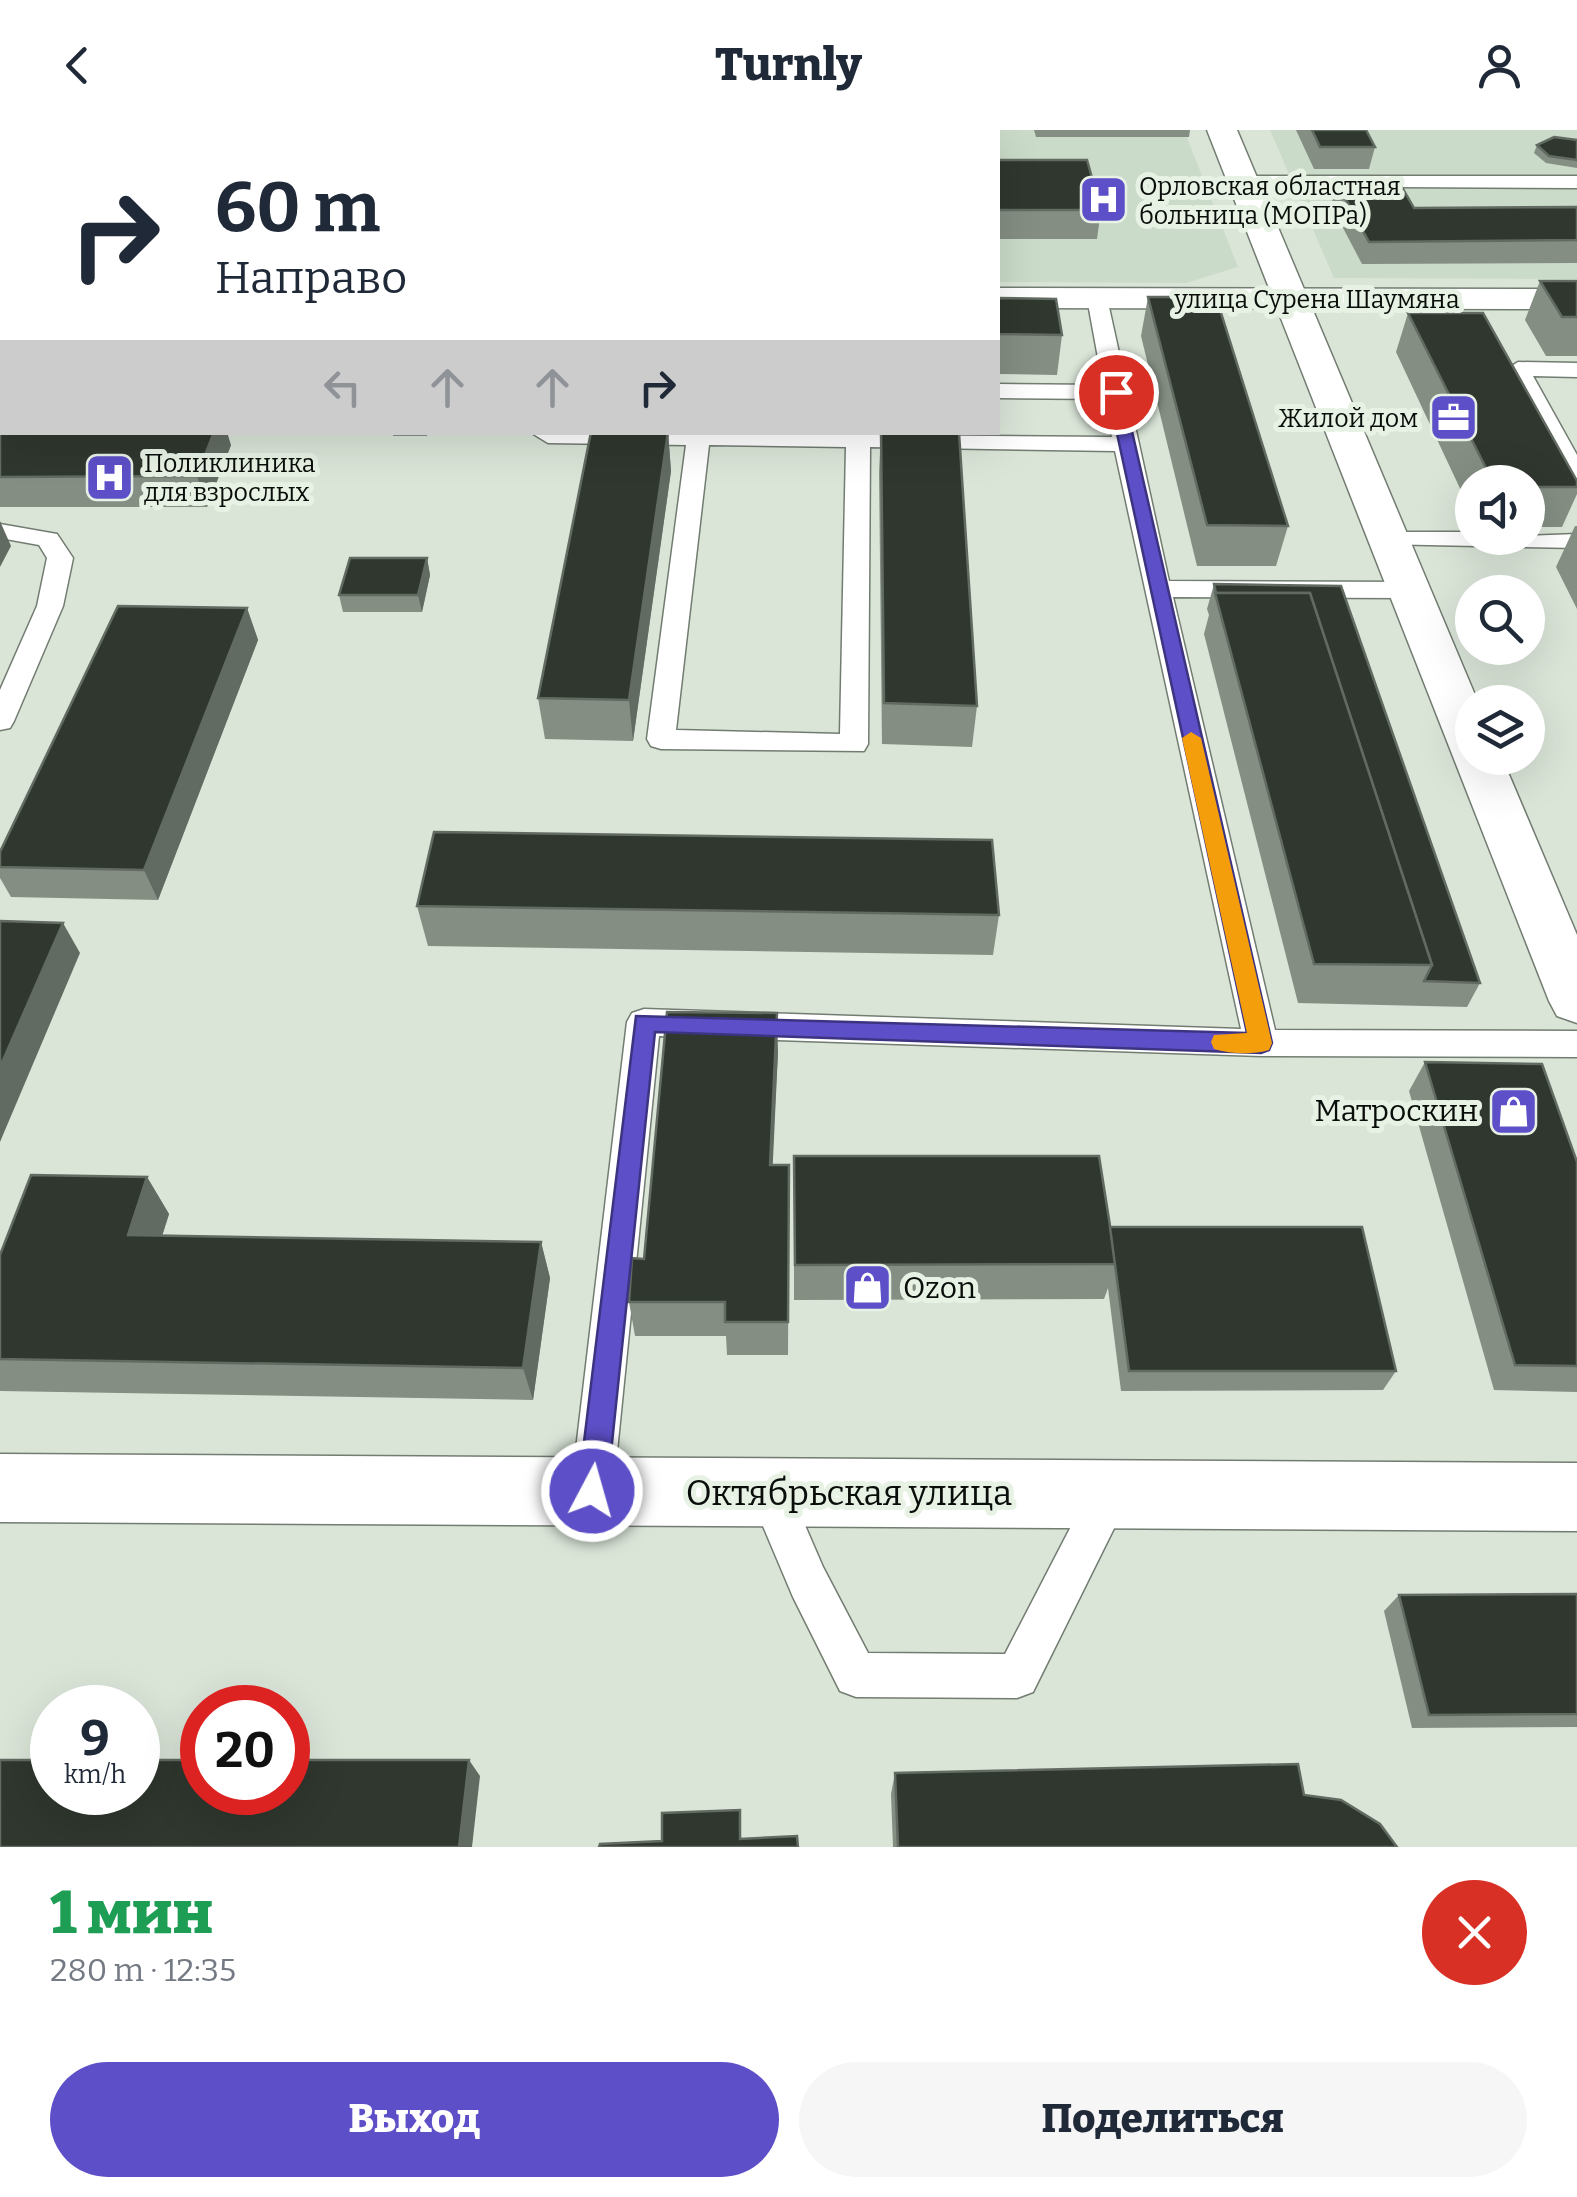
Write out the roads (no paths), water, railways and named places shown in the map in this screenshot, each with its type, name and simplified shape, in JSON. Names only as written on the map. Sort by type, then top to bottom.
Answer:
[{"type":"main road","points":[[1222,130],[1455,703]]},
{"type":"main road","name":"улица Сурена Шаумяна","points":[[1000,298],[1577,299]]},
{"type":"main road","points":[[1485,775],[1577,1000]]},
{"type":"main road","name":"Октябрьская улица","points":[[0,1488],[1577,1497]]},
{"type":"lane","points":[[1242,182],[1577,182]]},
{"type":"lane","points":[[1098,298],[1125,444],[1261,1043]]},
{"type":"lane","points":[[1577,370],[1518,370],[1577,476]]},
{"type":"lane","points":[[1000,391],[1116,392]]},
{"type":"lane","points":[[546,435],[1125,444]]},
{"type":"lane","points":[[698,438],[662,739],[854,744],[858,440]]},
{"type":"lane","points":[[0,530],[48,539],[60,558],[50,606],[0,721]]},
{"type":"lane","points":[[1388,540],[1577,542]]},
{"type":"lane","points":[[1158,589],[1409,590]]},
{"type":"lane","points":[[592,1491],[644,1022],[1261,1043],[1577,1044]]},
{"type":"lane","points":[[770,1492],[808,1582],[856,1675],[892,1676],[1018,1676],[1110,1494]]},
{"type":"place","name":"Орловская областная больница (МОПРа)","points":[[1104,200]]},
{"type":"place","name":"Жилой дом","points":[[1453,418]]},
{"type":"place","name":"Поликлиника для взрослых","points":[[109,477]]},
{"type":"place","name":"Матроскин","points":[[1513,1111]]},
{"type":"place","name":"Ozon","points":[[868,1288]]}]
